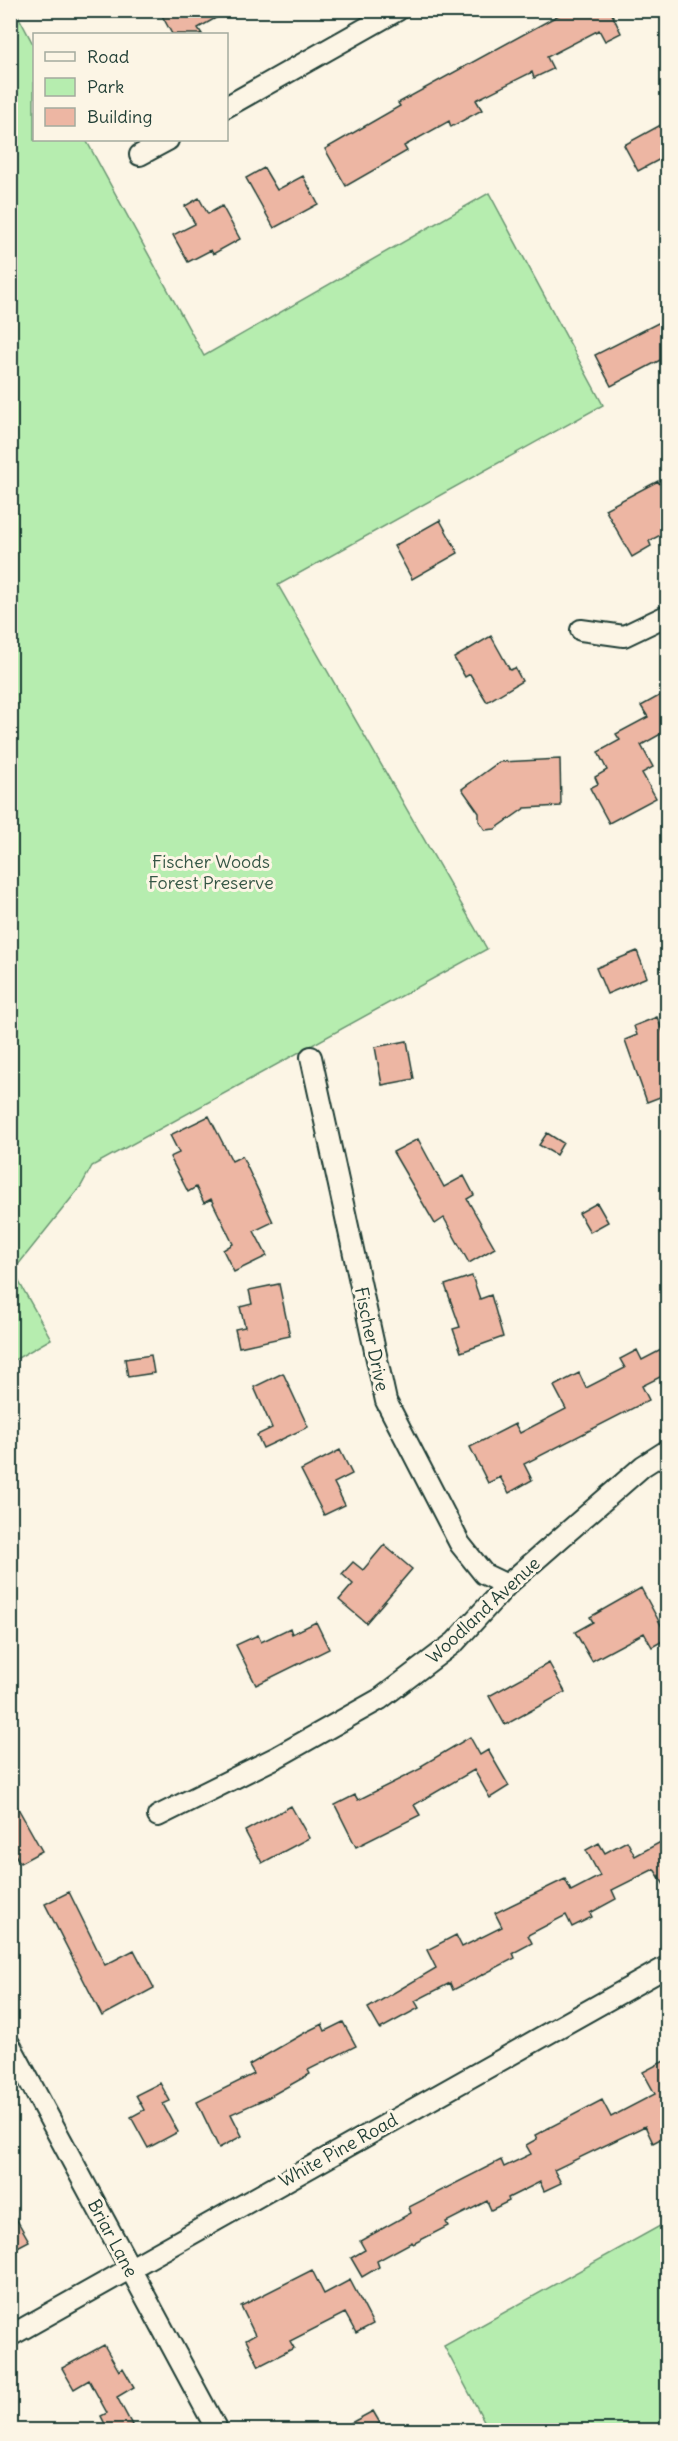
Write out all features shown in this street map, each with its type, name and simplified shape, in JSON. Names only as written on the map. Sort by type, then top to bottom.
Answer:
[{"type":"street","points":[[228,106],[398,10]]},
{"type":"street","points":[[140,155],[166,141]]},
{"type":"street","points":[[580,630],[624,636],[668,615]]},
{"type":"street","name":"Fischer Drive","points":[[311,1057],[386,1401],[460,1544],[484,1574],[507,1585]]},
{"type":"street","name":"Woodland Avenue","points":[[158,1816],[277,1758],[381,1699],[455,1642],[507,1585],[643,1466],[668,1450]]},
{"type":"street","name":"White Pine Road","points":[[10,2336],[668,1966]]},
{"type":"street","name":"Briar Lane","points":[[10,2045],[217,2430]]},
{"type":"green space","name":"Fischer Woods Forest Preserve","points":[[15,10],[33,44],[33,141],[87,141],[204,356],[489,193],[603,405],[278,585],[487,949],[92,1166],[81,1186],[13,1271],[51,1339],[11,1362],[10,11]]},
{"type":"green space","points":[[667,2222],[667,2430],[489,2430],[444,2346]]},
{"type":"building","points":[[159,10],[230,10],[198,28],[201,33],[171,33]]},
{"type":"building","points":[[568,10],[610,10],[621,33],[605,41],[599,30],[547,57],[553,69],[534,78],[532,72],[476,100],[482,110],[451,127],[449,121],[404,146],[407,151],[346,186],[325,149],[400,106],[398,103]]},
{"type":"building","points":[[668,121],[668,155],[638,171],[624,145]]},
{"type":"building","points":[[264,168],[277,190],[303,176],[318,204],[274,228],[246,178]]},
{"type":"building","points":[[199,198],[208,214],[222,206],[240,239],[213,254],[211,250],[188,262],[173,235],[195,224],[185,206]]},
{"type":"building","points":[[668,318],[668,356],[611,386],[595,355]]},
{"type":"building","points":[[658,481],[668,498],[668,531],[649,541],[651,546],[632,557],[605,509]]},
{"type":"building","points":[[440,520],[458,553],[412,579],[394,546]]},
{"type":"building","points":[[491,636],[510,670],[515,668],[522,681],[487,702],[470,674],[465,677],[454,658]]},
{"type":"building","points":[[668,691],[668,730],[641,745],[653,767],[642,773],[656,798],[609,823],[590,788],[598,784],[595,777],[607,770],[598,752],[620,740],[616,734],[648,717],[641,706]]},
{"type":"building","points":[[560,759],[561,806],[525,808],[495,829],[485,830],[479,821],[479,813],[462,789],[499,762]]},
{"type":"building","points":[[637,951],[647,977],[607,994],[596,968]]},
{"type":"building","points":[[657,1017],[668,1044],[668,1094],[647,1102],[625,1040],[637,1035],[634,1026]]},
{"type":"building","points":[[407,1041],[414,1079],[382,1085],[375,1047]]},
{"type":"building","points":[[209,1116],[232,1161],[242,1156],[273,1222],[254,1231],[267,1256],[234,1272],[223,1250],[233,1244],[211,1199],[204,1203],[196,1187],[188,1192],[170,1157],[179,1153],[170,1135]]},
{"type":"building","points":[[547,1133],[563,1143],[556,1155],[539,1145]]},
{"type":"building","points":[[418,1139],[444,1187],[464,1176],[474,1195],[467,1199],[495,1248],[469,1263],[444,1218],[435,1224],[393,1152]]},
{"type":"building","points":[[597,1203],[608,1222],[590,1232],[579,1213]]},
{"type":"building","points":[[472,1276],[480,1299],[491,1295],[503,1337],[461,1352],[453,1329],[460,1327],[445,1285]]},
{"type":"building","points":[[279,1284],[290,1336],[239,1347],[235,1329],[245,1327],[240,1307],[252,1304],[249,1290]]},
{"type":"building","points":[[663,1349],[668,1358],[668,1373],[642,1386],[649,1400],[524,1464],[532,1480],[509,1493],[500,1477],[488,1483],[470,1447],[515,1424],[520,1433],[566,1409],[554,1386],[579,1373],[586,1388],[625,1368],[620,1359],[637,1350],[642,1360]]},
{"type":"building","points":[[151,1355],[154,1373],[128,1377],[125,1359]]},
{"type":"building","points":[[283,1373],[308,1427],[263,1448],[257,1435],[272,1428],[254,1387]]},
{"type":"building","points":[[340,1450],[352,1474],[334,1483],[345,1505],[324,1515],[301,1470]]},
{"type":"building","points":[[384,1545],[412,1569],[366,1623],[339,1600],[353,1584],[342,1574],[353,1562],[363,1570]]},
{"type":"building","points":[[641,1588],[668,1638],[652,1647],[644,1633],[592,1661],[575,1632],[593,1622],[590,1617]]},
{"type":"building","points":[[316,1622],[329,1649],[256,1685],[236,1645],[258,1635],[261,1642],[290,1628],[292,1634]]},
{"type":"building","points":[[549,1663],[565,1692],[505,1725],[489,1696]]},
{"type":"building","points":[[470,1737],[480,1755],[488,1750],[509,1786],[490,1798],[474,1770],[414,1805],[420,1815],[356,1847],[335,1805],[355,1795],[358,1800],[422,1768],[421,1766]]},
{"type":"building","points":[[10,1794],[42,1851],[20,1863],[10,1846]]},
{"type":"building","points":[[291,1806],[309,1838],[262,1863],[245,1831]]},
{"type":"building","points":[[668,1838],[668,1891],[654,1869],[612,1890],[616,1899],[590,1913],[592,1917],[572,1927],[566,1915],[528,1935],[532,1943],[513,1953],[515,1958],[453,1990],[450,1983],[415,2001],[419,2008],[380,2029],[368,2008],[436,1968],[427,1950],[456,1935],[462,1947],[502,1927],[495,1913],[565,1879],[571,1891],[600,1876],[586,1850],[599,1843],[605,1853],[627,1841],[635,1856]]},
{"type":"building","points":[[69,1892],[105,1965],[134,1950],[154,1988],[102,2016],[45,1904]]},
{"type":"building","points":[[343,2022],[356,2046],[308,2070],[310,2074],[267,2098],[231,2114],[242,2136],[219,2148],[197,2102],[254,2074],[249,2065],[306,2032],[322,2024],[325,2031]]},
{"type":"building","points":[[668,2059],[668,2135],[653,2143],[645,2126],[554,2170],[561,2183],[544,2191],[540,2182],[508,2198],[509,2201],[491,2210],[487,2201],[446,2222],[448,2226],[377,2261],[379,2267],[362,2277],[351,2258],[365,2250],[360,2241],[411,2213],[409,2207],[501,2160],[504,2167],[531,2154],[526,2145],[537,2139],[535,2135],[602,2100],[611,2117],[655,2094],[643,2072]]},
{"type":"building","points":[[160,2083],[170,2101],[163,2104],[178,2132],[148,2148],[131,2117],[144,2110],[136,2095]]},
{"type":"building","points":[[10,2208],[29,2241],[10,2251]]},
{"type":"building","points":[[312,2270],[324,2294],[350,2280],[373,2324],[356,2333],[345,2313],[290,2341],[294,2348],[259,2366],[246,2340],[255,2335],[241,2306]]},
{"type":"building","points":[[104,2345],[119,2371],[123,2368],[134,2387],[117,2397],[132,2425],[121,2430],[108,2430],[101,2416],[107,2413],[89,2380],[74,2389],[62,2368]]},
{"type":"building","points":[[373,2411],[380,2423],[367,2430],[338,2430]]}]
